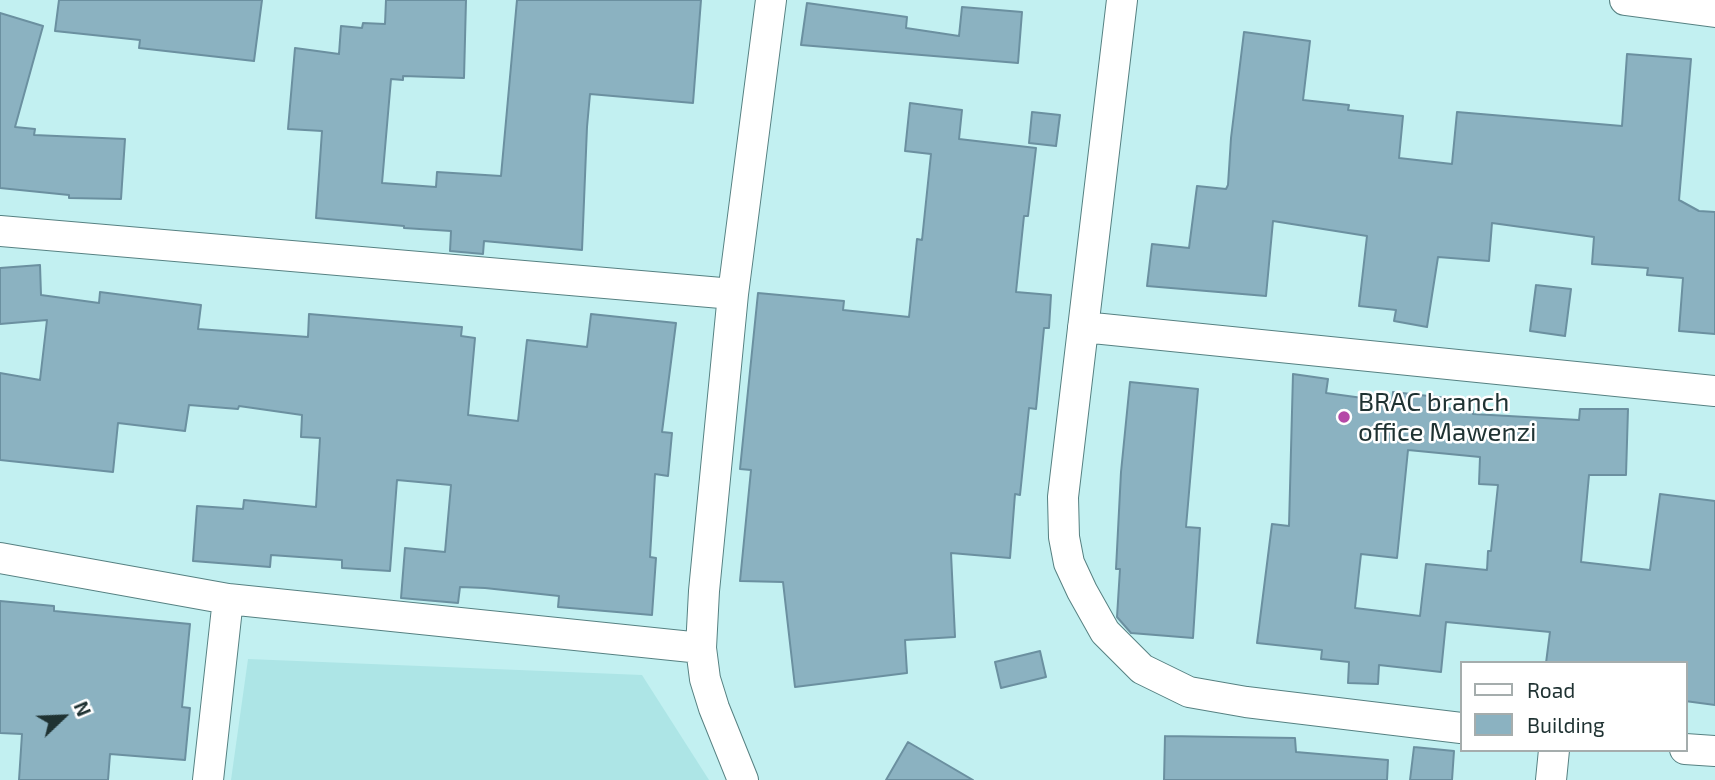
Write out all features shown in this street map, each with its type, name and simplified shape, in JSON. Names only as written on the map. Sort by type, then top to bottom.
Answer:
[{"type":"street","points":[[743,780],[714,708],[705,679],[701,648],[704,591],[733,294],[771,0]]},
{"type":"street","points":[[1122,0],[1063,497],[1063,537],[1069,562],[1082,591],[1105,632],[1142,669],[1189,692],[1246,702],[1460,728]]},
{"type":"street","points":[[1625,0],[1715,12]]},
{"type":"street","points":[[0,231],[733,294]]},
{"type":"street","points":[[1083,327],[1715,391]]},
{"type":"street","points":[[0,558],[228,599],[701,648]]},
{"type":"street","points":[[208,780],[228,599]]},
{"type":"street","points":[[1687,749],[1715,751]]},
{"type":"street","points":[[1550,780],[1554,752]]},
{"type":"shaded area","points":[[248,659],[642,675],[709,780],[231,780]]},
{"type":"building","points":[[59,0],[262,0],[254,61],[139,48],[140,40],[55,31]]},
{"type":"building","points":[[386,0],[466,0],[464,78],[403,76],[403,80],[391,79],[382,183],[436,187],[437,172],[501,176],[517,0],[701,0],[693,103],[590,94],[582,250],[484,241],[483,254],[450,251],[451,231],[316,218],[322,131],[288,129],[295,48],[339,54],[341,26],[362,28],[363,23],[385,24]]},
{"type":"building","points":[[807,3],[907,17],[906,28],[959,36],[962,7],[1022,12],[1018,63],[801,45]]},
{"type":"building","points":[[0,13],[43,26],[15,127],[35,129],[34,135],[125,139],[121,199],[69,198],[69,195],[0,188]]},
{"type":"building","points":[[1244,32],[1310,41],[1303,100],[1349,105],[1348,110],[1403,116],[1399,158],[1452,164],[1457,112],[1622,126],[1627,54],[1691,59],[1679,200],[1699,211],[1715,212],[1715,334],[1679,331],[1683,278],[1647,275],[1648,268],[1592,264],[1594,237],[1492,223],[1489,261],[1438,257],[1427,327],[1394,321],[1396,310],[1359,306],[1367,236],[1273,221],[1266,296],[1147,286],[1152,244],[1189,248],[1197,186],[1226,189],[1228,185]]},
{"type":"building","points":[[910,103],[962,110],[959,139],[1036,148],[1028,216],[1024,216],[1016,292],[1051,295],[1049,328],[1044,328],[1036,409],[1029,408],[1020,495],[1015,494],[1010,558],[951,553],[955,637],[905,640],[907,673],[795,687],[783,582],[740,581],[751,470],[740,469],[758,293],[844,301],[843,310],[909,317],[917,239],[922,240],[931,154],[905,151]]},
{"type":"building","points":[[1032,112],[1060,115],[1056,146],[1029,143]]},
{"type":"building","points":[[40,265],[41,295],[99,303],[100,292],[201,305],[198,329],[308,337],[309,314],[462,327],[461,336],[475,338],[468,415],[518,421],[527,340],[587,347],[591,314],[676,323],[662,432],[672,433],[668,476],[655,474],[650,557],[656,558],[652,615],[558,607],[559,596],[485,588],[460,587],[458,603],[401,598],[405,548],[445,552],[451,485],[397,480],[390,571],[342,568],[342,560],[271,555],[270,567],[193,561],[197,506],[243,509],[244,500],[316,507],[320,438],[301,437],[302,415],[239,406],[238,409],[189,405],[185,431],[118,423],[113,472],[0,460],[0,373],[40,380],[47,320],[0,324],[0,268]]},
{"type":"building","points":[[1536,285],[1571,289],[1565,336],[1530,331]]},
{"type":"building","points":[[1293,374],[1328,379],[1326,393],[1392,402],[1393,392],[1447,398],[1446,408],[1473,411],[1473,414],[1579,420],[1580,409],[1628,409],[1626,475],[1589,475],[1581,562],[1650,570],[1660,494],[1715,501],[1715,705],[1687,701],[1687,661],[1546,661],[1550,632],[1446,622],[1441,672],[1379,665],[1378,684],[1348,683],[1349,662],[1321,659],[1322,650],[1257,643],[1272,524],[1289,526]],"holes":[[[1408,450],[1480,457],[1479,484],[1498,485],[1487,570],[1426,564],[1420,616],[1355,608],[1361,554],[1397,558]]]},
{"type":"building","points":[[1130,382],[1198,389],[1186,527],[1200,528],[1193,638],[1131,633],[1117,617],[1120,569],[1116,569],[1121,472]]},
{"type":"building","points":[[0,601],[54,606],[54,611],[190,624],[182,707],[190,708],[185,760],[110,754],[108,780],[19,780],[22,734],[0,733]]},
{"type":"building","points":[[1040,651],[1046,677],[1001,688],[995,662]]},
{"type":"building","points":[[1165,736],[1295,738],[1296,752],[1388,760],[1387,780],[1164,780]]},
{"type":"building","points":[[908,742],[973,780],[886,780]]},
{"type":"building","points":[[1414,747],[1454,751],[1452,780],[1410,780]]},
{"type":"place","name":"BRAC branch office Mawenzi","points":[[1344,417]]}]
